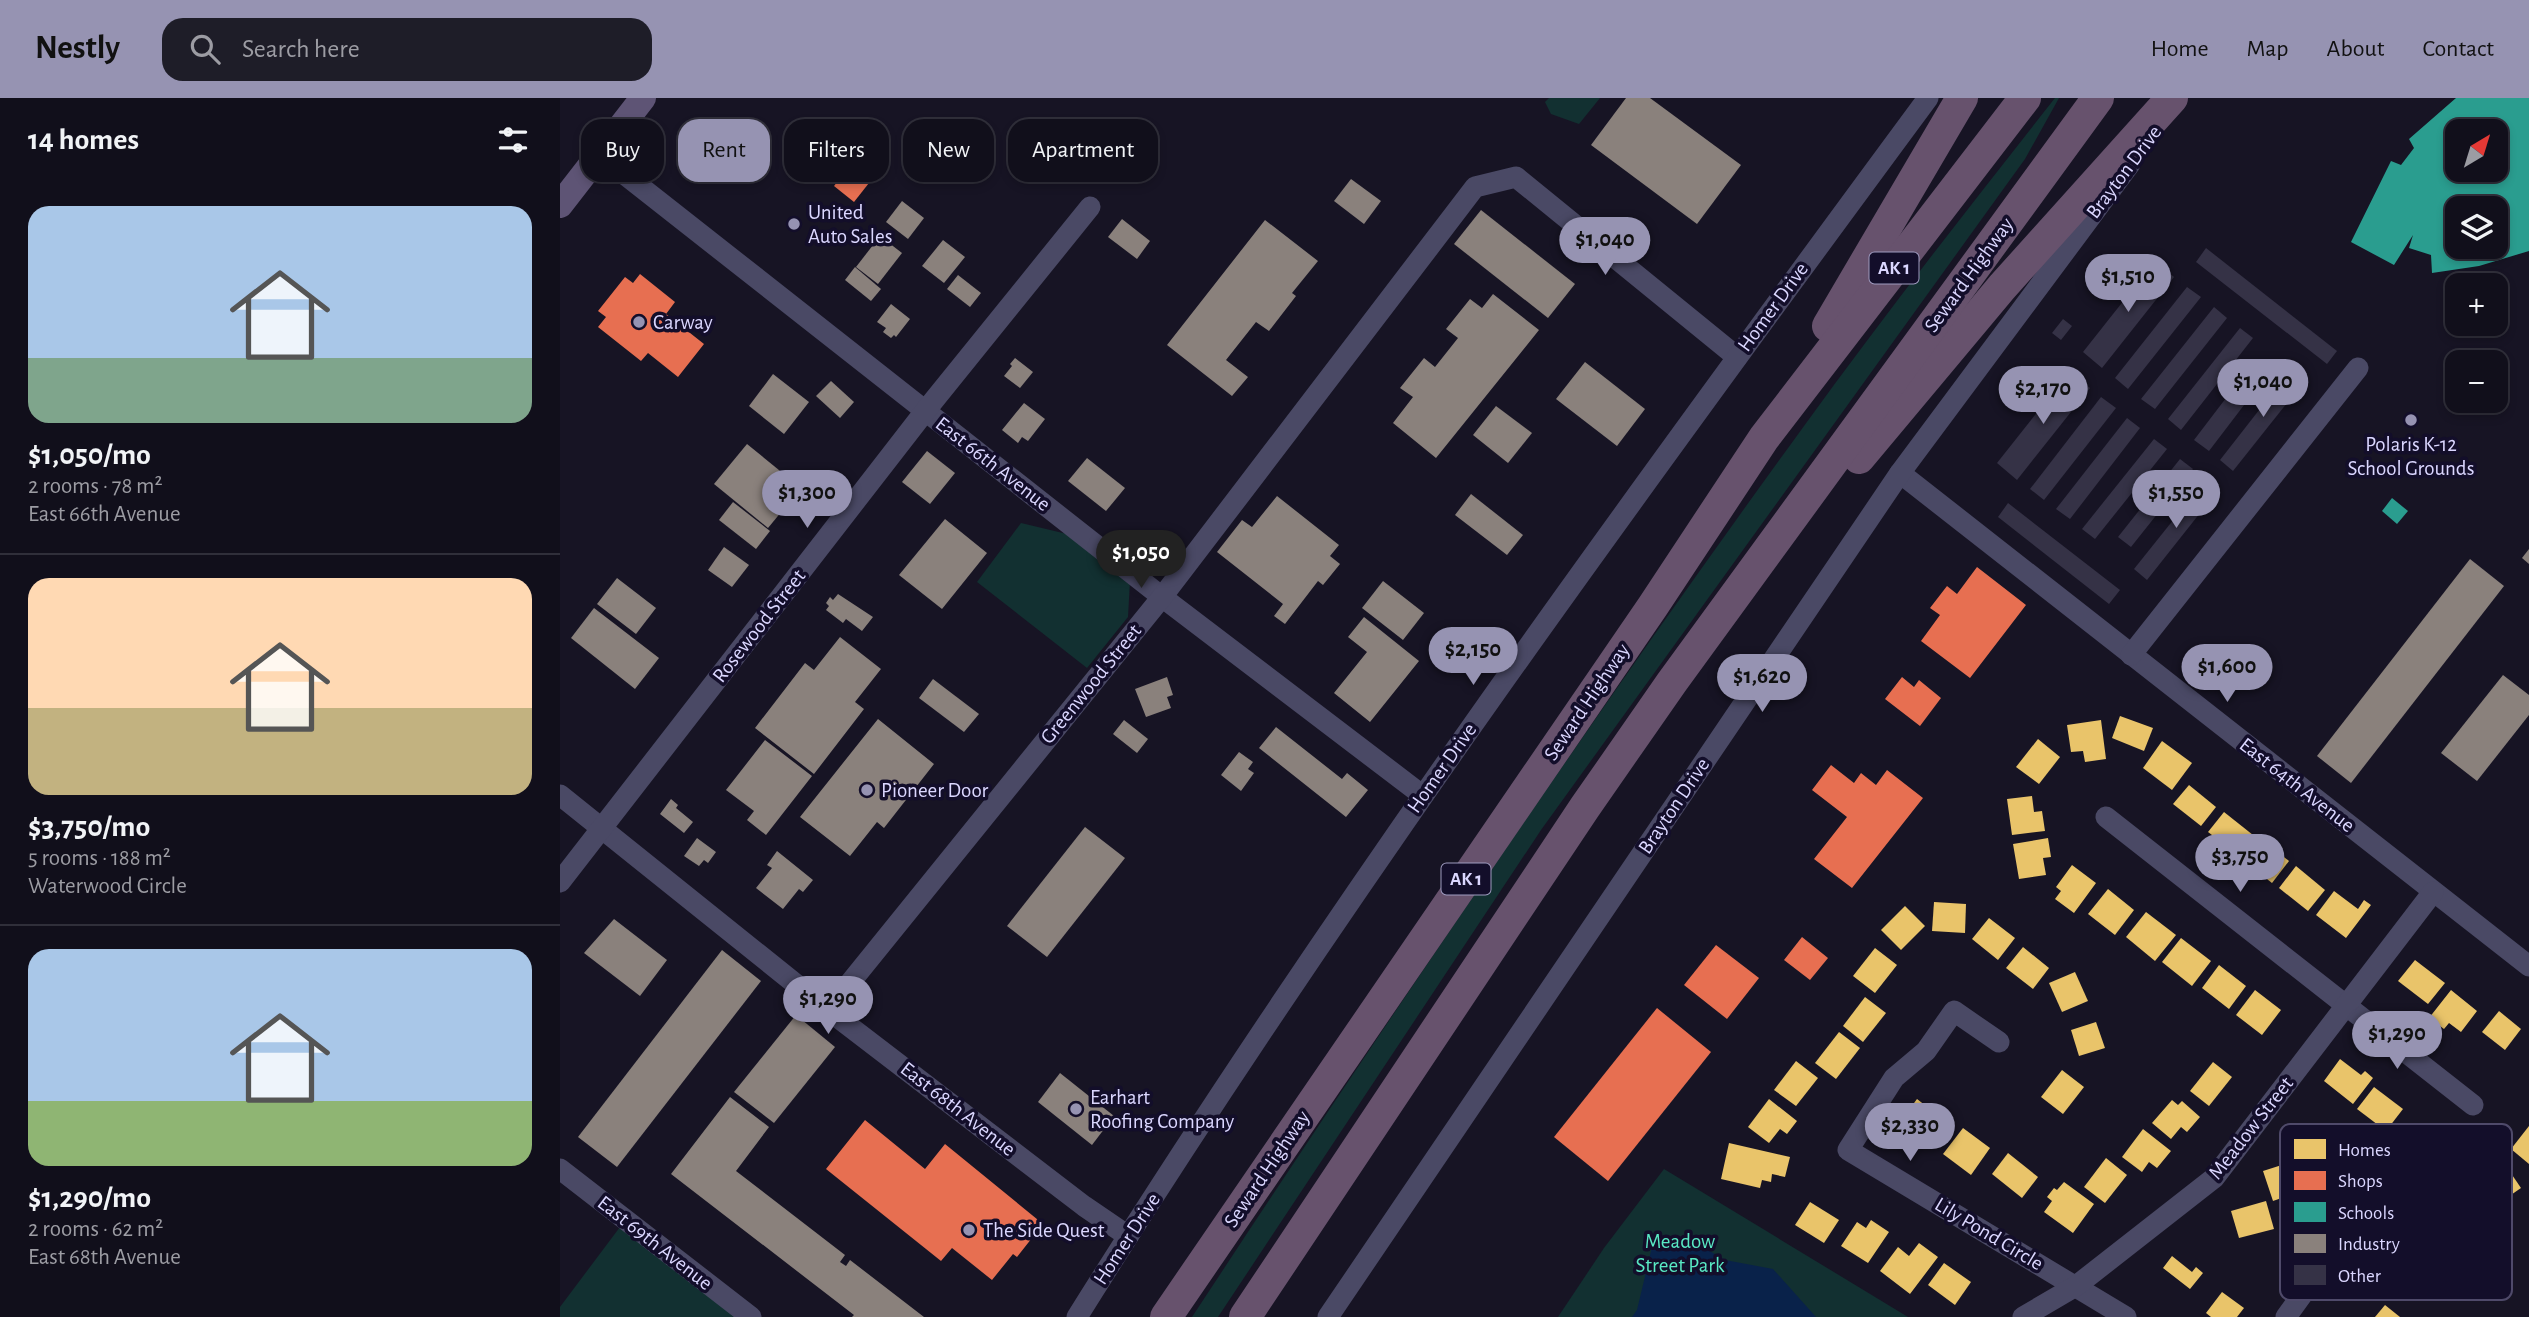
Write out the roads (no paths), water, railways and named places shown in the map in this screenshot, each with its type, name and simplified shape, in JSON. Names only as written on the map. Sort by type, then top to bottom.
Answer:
[{"type":"highway","points":[[1764,439],[1962,98]]},
{"type":"highway","name":"Seward Highway","points":[[1166,1317],[1653,606],[1764,439],[2025,98]]},
{"type":"highway","name":"Seward Highway","points":[[1245,1317],[1585,807],[1672,682],[2098,98]]},
{"type":"highway","points":[[1672,682],[2002,287],[2172,98]]},
{"type":"main road","points":[[627,119],[643,98]]},
{"type":"main road","points":[[560,205],[581,179]]},
{"type":"street","name":"Homer Drive","points":[[1077,1317],[1422,794],[1737,357],[1928,98]]},
{"type":"street","name":"Brayton Drive","points":[[1328,1317],[1900,473],[2179,98]]},
{"type":"street","name":"Greenwood Street","points":[[828,1010],[1162,597],[1475,187],[1516,177],[1737,357]]},
{"type":"street","name":"East 66th Avenue","points":[[635,182],[1162,597],[1422,794]]},
{"type":"street","name":"Rosewood Street","points":[[560,882],[926,410],[1090,207]]},
{"type":"street","points":[[2131,655],[2358,368]]},
{"type":"street","name":"East 64th Avenue","points":[[1900,473],[2529,966]]},
{"type":"street","name":"East 68th Avenue","points":[[560,795],[828,1010],[1084,1206],[1128,1236]]},
{"type":"street","points":[[2106,817],[2473,1105]]},
{"type":"street","name":"Meadow Street","points":[[2023,1317],[2076,1286],[2214,1178],[2433,892]]},
{"type":"street","name":"Lily Pond Circle","points":[[1999,1042],[1954,1011],[1926,1051],[1894,1078],[1847,1150],[2076,1286]]},
{"type":"street","name":"East 69th Avenue","points":[[560,1169],[751,1317]]},
{"type":"street","points":[[2076,1286],[2126,1317]]},
{"type":"street","points":[[2287,1317],[2299,1300]]},
{"type":"water","points":[[1670,1237],[1701,1246],[1725,1260],[1773,1269],[1816,1317],[1632,1317],[1637,1310],[1652,1247]]},
{"type":"place","name":"United Auto Sales","points":[[794,224]]},
{"type":"place","name":"Carway","points":[[639,322]]},
{"type":"place","name":"Polaris K-12 School Grounds","points":[[2411,420]]},
{"type":"place","name":"Pioneer Door","points":[[867,790]]},
{"type":"place","name":"Earhart Roofing Company","points":[[1076,1109]]},
{"type":"place","name":"The Side Quest","points":[[969,1230]]},
{"type":"park label","name":"Meadow Street Park","points":[[1680,1253]]}]
